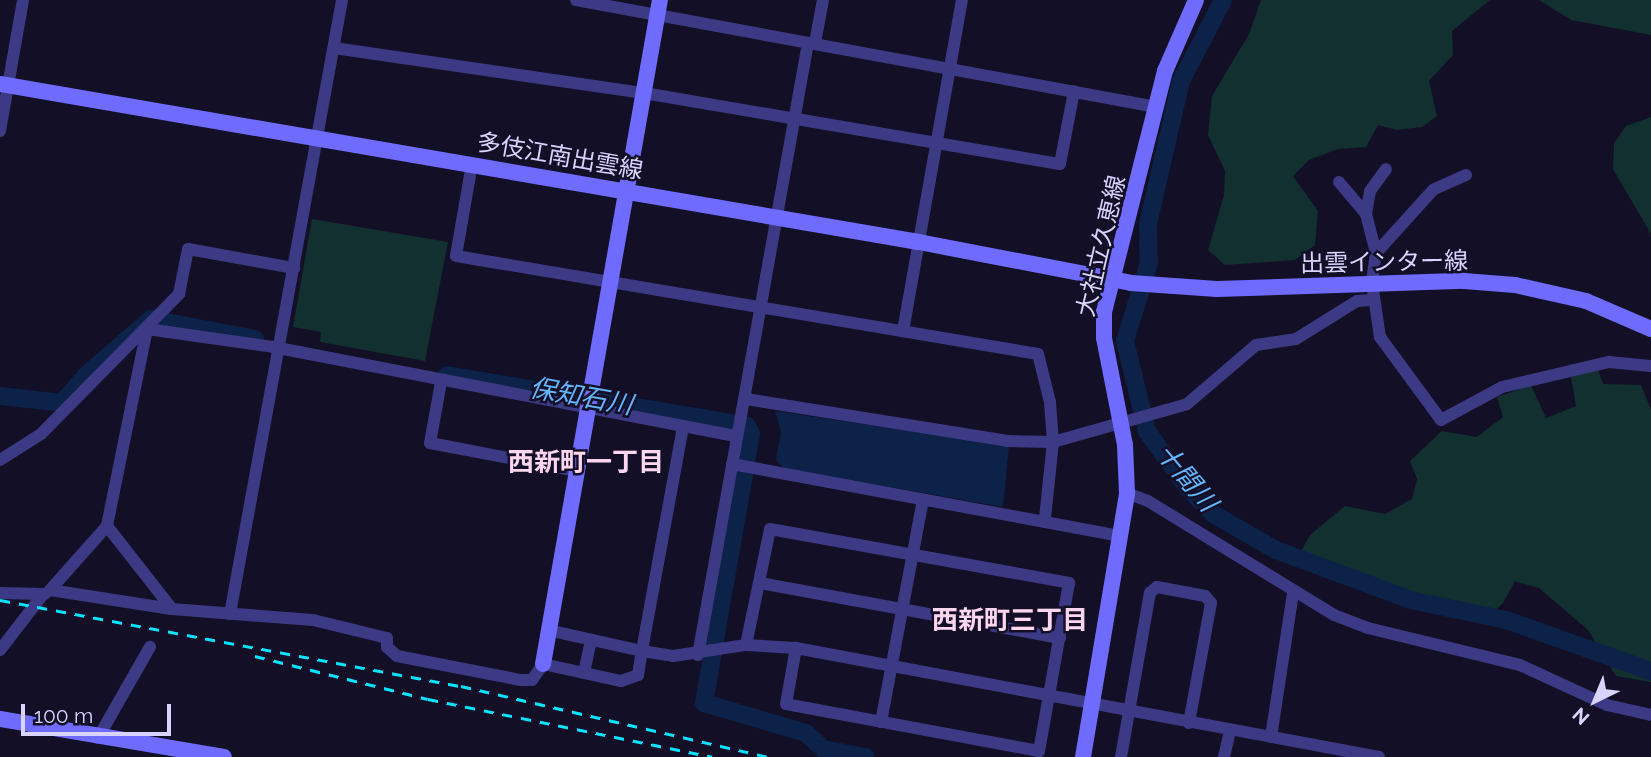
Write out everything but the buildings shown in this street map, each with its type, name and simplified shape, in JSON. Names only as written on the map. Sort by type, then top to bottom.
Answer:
[{"type":"main road","name":"大社立久恵線","points":[[1083,757],[1127,493],[1122,425],[1104,338],[1104,312],[1174,43],[1196,0]]},
{"type":"main road","points":[[543,664],[608,282],[659,7]]},
{"type":"main road","name":"多伎江南出雲線","points":[[5,84],[778,217],[1112,279]]},
{"type":"main road","name":"出雲インター線","points":[[1112,279],[1160,287],[1372,291],[1464,281],[1515,285],[1586,301],[1651,329]]},
{"type":"main road","points":[[0,719],[219,757]]},
{"type":"street","points":[[0,131],[5,84],[23,0]]},
{"type":"street","points":[[230,614],[319,139],[342,0]]},
{"type":"street","points":[[576,0],[659,7],[811,43],[1156,107]]},
{"type":"street","points":[[698,655],[746,399],[759,308],[778,217],[794,119],[822,0]]},
{"type":"street","points":[[903,331],[962,0]]},
{"type":"street","points":[[334,48],[644,93],[1060,164],[1074,91]]},
{"type":"street","points":[[472,164],[456,256],[1038,354],[1050,402],[1053,442],[1045,519]]},
{"type":"street","points":[[1386,169],[1370,191],[1366,214],[1376,253],[1372,291],[1380,337],[1441,420],[1502,387],[1609,362],[1651,366]]},
{"type":"street","points":[[1376,253],[1433,190],[1466,175]]},
{"type":"street","points":[[1339,182],[1366,214]]},
{"type":"street","points":[[0,460],[41,434],[179,294],[188,249],[294,268]]},
{"type":"street","points":[[746,399],[1008,441],[1053,442],[1122,425],[1187,404],[1256,345],[1296,339],[1372,291]]},
{"type":"street","points":[[147,329],[279,348],[441,382],[737,436]]},
{"type":"street","points":[[0,650],[46,593],[107,526],[147,329]]},
{"type":"street","points":[[441,382],[430,443],[577,471]]},
{"type":"street","points":[[0,593],[46,593],[172,609],[313,620],[387,638],[387,647],[397,656],[521,680],[532,680],[543,664],[631,680],[638,675],[683,427]]},
{"type":"street","points":[[732,464],[923,500],[1045,519],[1119,536]]},
{"type":"street","points":[[1127,493],[1148,501],[1293,593],[1368,628],[1520,665],[1607,705],[1651,715]]},
{"type":"street","points":[[881,722],[923,500]]},
{"type":"street","points":[[107,526],[172,609]]},
{"type":"street","points":[[746,645],[769,529],[1069,583],[1039,751],[786,704],[796,648]]},
{"type":"street","points":[[760,583],[1060,638]]},
{"type":"street","points":[[1121,757],[1150,593],[1157,587],[1205,596],[1211,603],[1189,723]]},
{"type":"street","points":[[1271,737],[1293,593]]},
{"type":"street","points":[[548,630],[642,652],[698,655],[746,645],[796,648],[1379,757]]},
{"type":"street","points":[[584,673],[591,639]]},
{"type":"street","points":[[98,738],[150,647]]},
{"type":"street","points":[[1224,757],[1230,730]]},
{"type":"green space","points":[[1261,0],[1490,0],[1452,31],[1453,55],[1429,81],[1437,116],[1422,127],[1397,130],[1378,125],[1366,147],[1338,149],[1309,160],[1293,176],[1318,211],[1315,245],[1295,260],[1225,265],[1208,250],[1224,195],[1225,171],[1208,135],[1212,96],[1249,34]]},
{"type":"green space","points":[[1539,0],[1651,0],[1651,35],[1571,20]]},
{"type":"green space","points":[[1651,117],[1651,234],[1613,169],[1614,143],[1626,126]]},
{"type":"green space","points":[[312,219],[448,242],[425,361],[320,342],[321,332],[293,327]]},
{"type":"green space","points":[[1598,369],[1603,384],[1641,385],[1651,409],[1651,682],[1616,676],[1588,630],[1539,588],[1515,581],[1503,603],[1483,622],[1404,605],[1307,570],[1301,551],[1310,535],[1345,506],[1385,514],[1412,499],[1417,479],[1410,461],[1442,431],[1477,437],[1503,417],[1497,397],[1531,385],[1546,418],[1576,406],[1571,377]]},
{"type":"water","points":[[775,411],[1009,446],[1003,507],[783,468],[776,459],[781,432]]},
{"type":"waterway","name":"十間川","points":[[1223,0],[1181,81],[1148,224],[1149,263],[1125,341],[1147,431],[1187,487],[1213,514],[1276,550],[1411,600],[1506,620],[1651,671]]},
{"type":"waterway","name":"保知石川","points":[[0,396],[62,403],[86,375],[151,319],[255,339]]},
{"type":"waterway","name":"保知石川","points":[[447,375],[747,426],[751,434],[704,703],[806,733],[823,749],[865,757]]},
{"type":"railway","points":[[0,600],[461,686],[768,757]]},
{"type":"railway","points":[[255,656],[428,699],[712,757]]},
{"type":"district","name":"西新町一丁目","points":[[586,463]]},
{"type":"district","name":"西新町三丁目","points":[[1010,621]]}]
